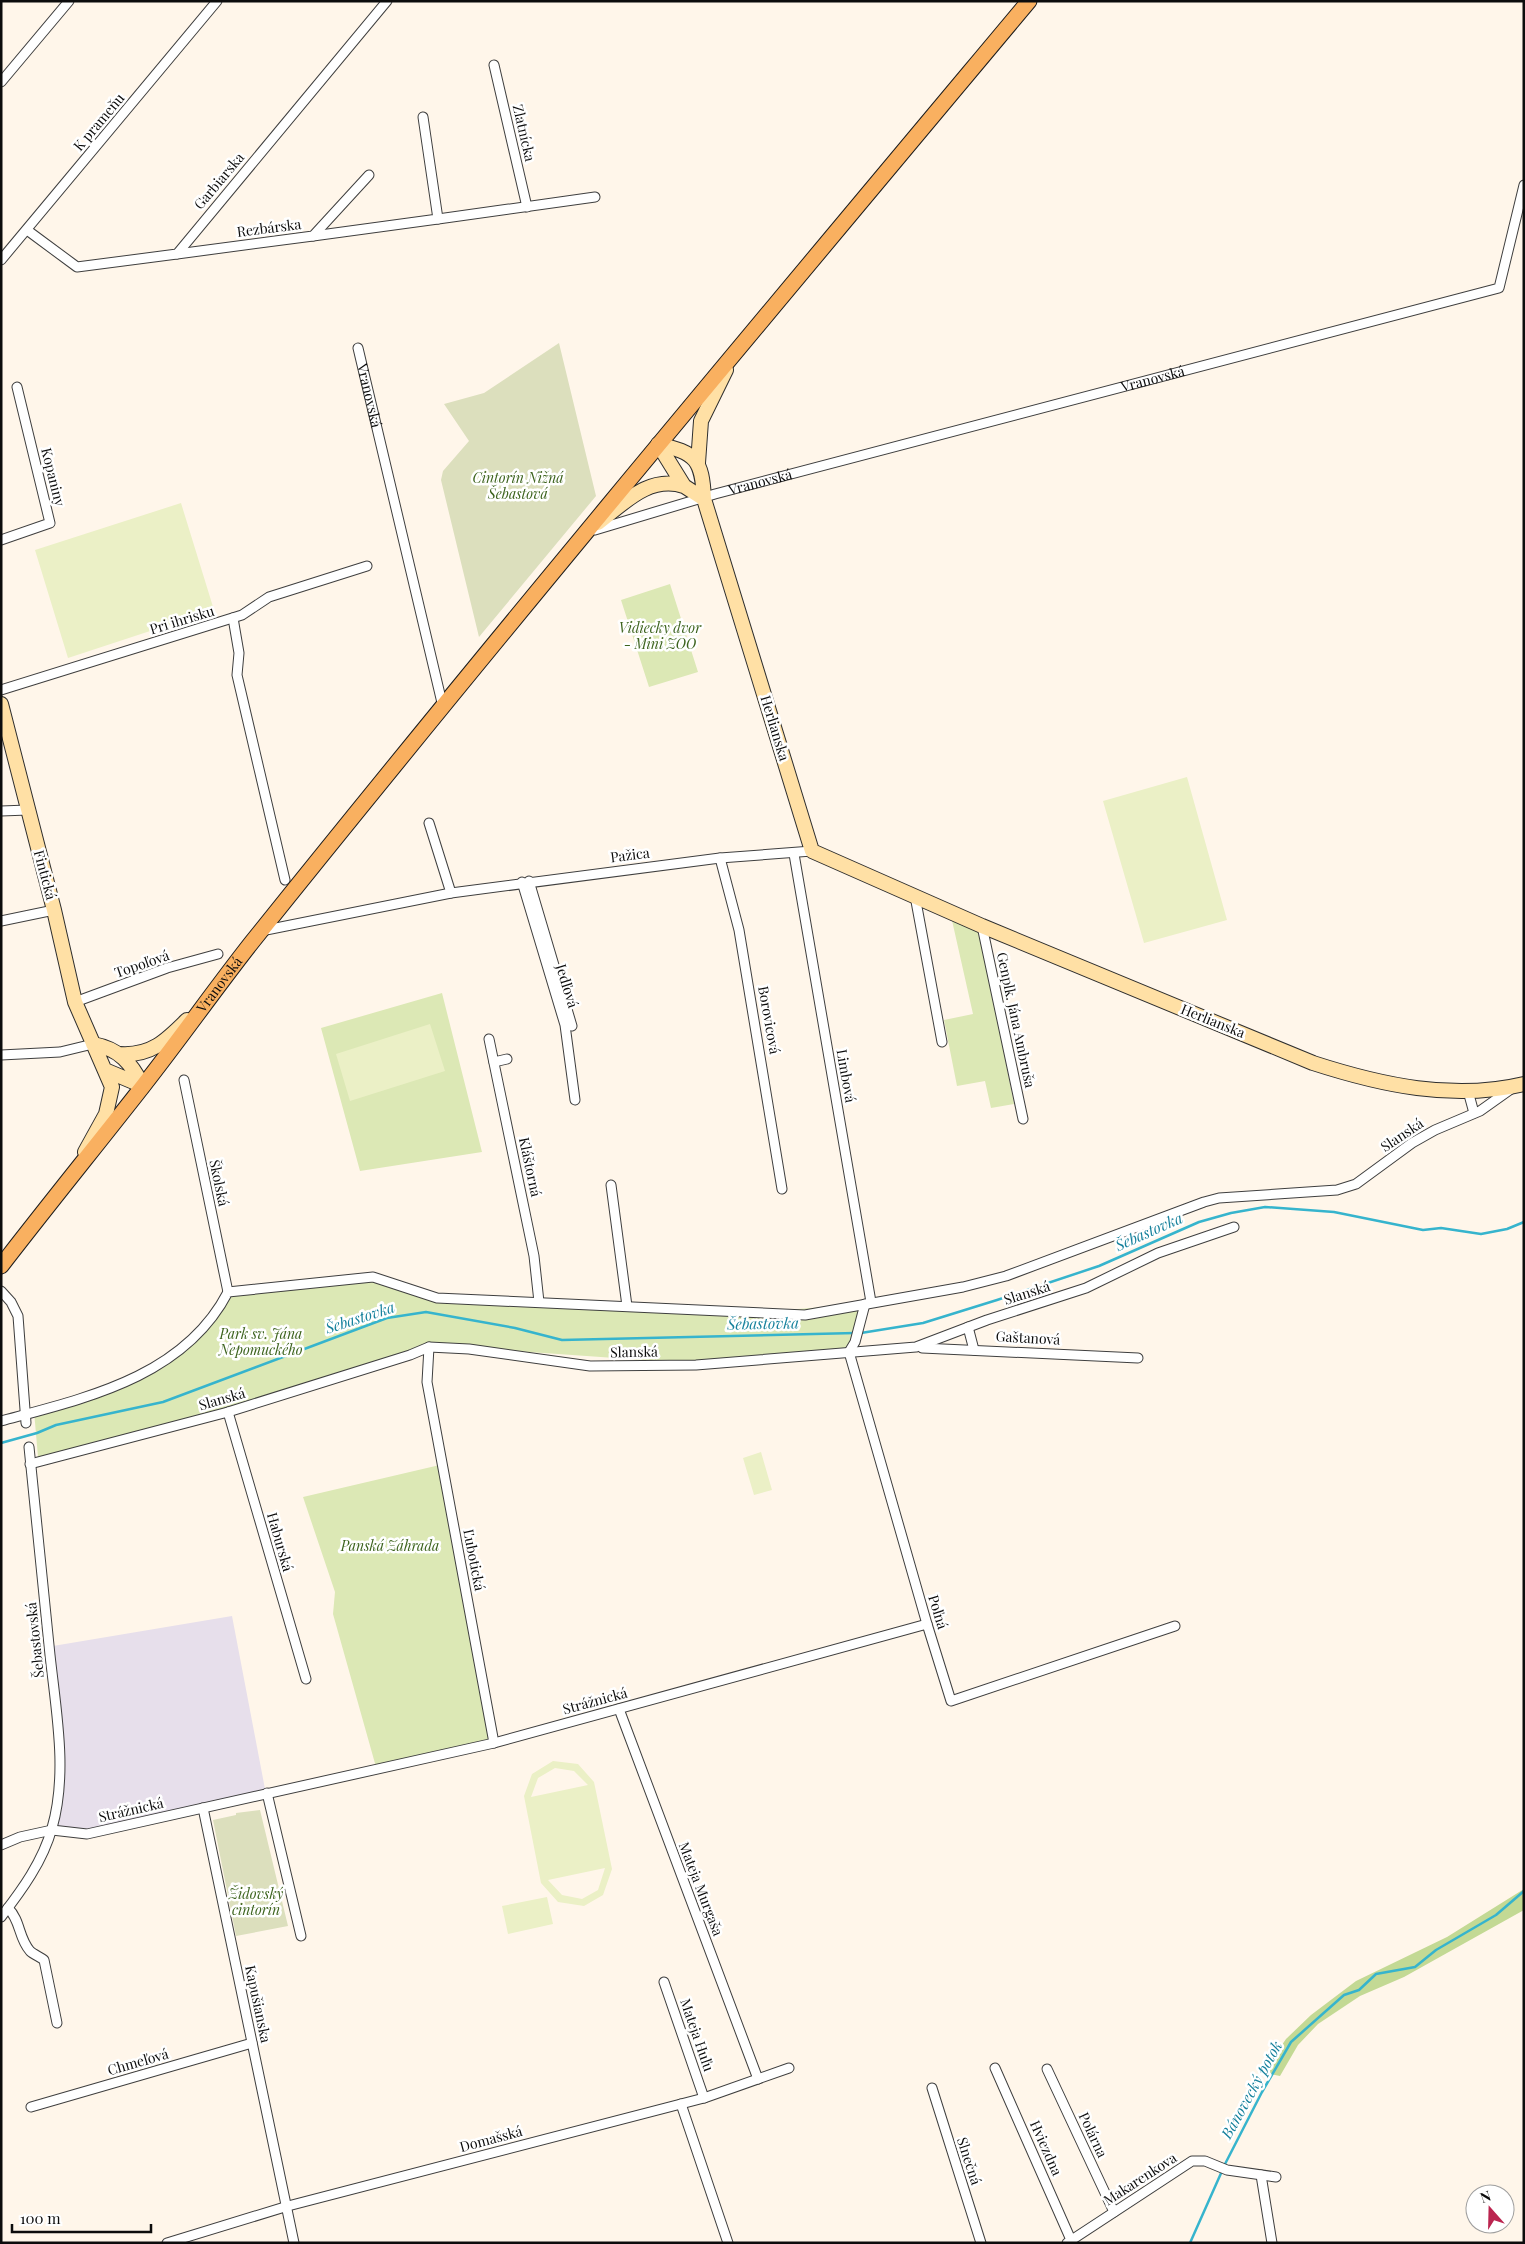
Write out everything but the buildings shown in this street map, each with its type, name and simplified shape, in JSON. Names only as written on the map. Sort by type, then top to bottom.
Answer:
[{"type":"main road","name":"Vranovská","points":[[1,1266],[76,1168],[143,1086],[261,931],[443,707],[658,444],[1029,1]]},
{"type":"street","points":[[1,82],[69,1]]},
{"type":"street","name":"K prameňu","points":[[1,260],[218,1]]},
{"type":"street","name":"Garbiarska","points":[[177,254],[387,1]]},
{"type":"street","name":"Zlatnícka","points":[[494,65],[527,207]]},
{"type":"street","points":[[424,116],[438,220]]},
{"type":"street","name":"Rezbárska","points":[[177,254],[313,236],[369,175]]},
{"type":"street","name":"Vranovská","points":[[704,499],[1234,356],[1499,288],[1524,184]]},
{"type":"street","points":[[313,236],[595,197]]},
{"type":"street","points":[[27,230],[77,267],[177,254]]},
{"type":"street","name":"Vranovská","points":[[358,348],[443,707]]},
{"type":"street","name":"Herlianska","points":[[734,354],[700,421],[698,463],[702,476],[704,499],[812,851],[982,926],[1313,1063],[1359,1078],[1410,1088],[1468,1091],[1520,1085]]},
{"type":"street","name":"Kopaniny","points":[[1,540],[50,523],[17,387]]},
{"type":"street","points":[[658,444],[665,459],[684,486]]},
{"type":"street","points":[[658,444],[682,450],[698,463]]},
{"type":"street","points":[[586,533],[639,491],[666,482],[684,486],[704,499]]},
{"type":"street","points":[[586,533],[704,499]]},
{"type":"street","name":"Pri ihrisku","points":[[1,690],[242,616],[269,597],[367,566]]},
{"type":"street","points":[[233,618],[239,653],[237,676],[285,880]]},
{"type":"street","name":"Fintická","points":[[1,704],[54,910],[75,1002],[112,1087],[111,1100],[106,1114],[76,1168]]},
{"type":"street","points":[[1,811],[28,810]]},
{"type":"street","points":[[429,823],[451,893]]},
{"type":"street","name":"Pažica","points":[[261,931],[451,893],[525,882],[720,858],[794,854],[812,851]]},
{"type":"street","name":"Limbová","points":[[794,854],[868,1303]]},
{"type":"street","name":"Borovicová","points":[[720,858],[739,930],[782,1188]]},
{"type":"street","name":"Jedľová","points":[[525,882],[572,1026]]},
{"type":"street","name":"Jedľová","points":[[525,882],[565,1025],[574,1100]]},
{"type":"street","points":[[915,896],[942,1042]]},
{"type":"street","points":[[1,921],[54,910]]},
{"type":"street","name":"Genplk. Jána Ambruša","points":[[982,926],[1023,1119]]},
{"type":"street","name":"Topoľová","points":[[75,1002],[167,968],[218,954]]},
{"type":"street","points":[[120,1054],[141,1054],[155,1048],[176,1032],[207,1000]]},
{"type":"street","name":"Kláštorná","points":[[489,1039],[534,1256],[539,1302]]},
{"type":"street","points":[[1,1055],[60,1052],[93,1044],[106,1046],[120,1054],[133,1067],[143,1086]]},
{"type":"street","points":[[494,1062],[507,1059]]},
{"type":"street","points":[[106,1070],[143,1086]]},
{"type":"street","name":"Školská","points":[[184,1080],[228,1292]]},
{"type":"street","name":"Slanská","points":[[228,1292],[373,1277],[437,1298],[805,1315],[963,1287],[1006,1276],[1204,1202],[1236,1196],[1336,1190],[1356,1184],[1412,1143],[1435,1130],[1474,1113],[1520,1085]]},
{"type":"street","points":[[1468,1091],[1474,1113]]},
{"type":"street","points":[[611,1185],[627,1306]]},
{"type":"street","name":"Slanská","points":[[30,1464],[228,1412],[429,1348],[469,1348],[590,1366],[710,1364],[916,1347],[1086,1288],[1158,1254],[1234,1227]]},
{"type":"street","points":[[1,1292],[11,1302],[18,1316],[26,1419]]},
{"type":"street","points":[[1,1421],[26,1419],[129,1382],[166,1360],[198,1335],[217,1313],[228,1292]]},
{"type":"street","points":[[849,1352],[855,1342],[861,1316],[868,1303]]},
{"type":"street","points":[[968,1328],[974,1350]]},
{"type":"street","name":"Gaštanová","points":[[916,1347],[1138,1358]]},
{"type":"street","name":"Ľubotická","points":[[429,1348],[427,1382],[494,1743]]},
{"type":"street","name":"Poľná","points":[[849,1352],[951,1701],[1175,1626]]},
{"type":"street","name":"Haburská","points":[[228,1412],[306,1680]]},
{"type":"street","name":"Šebastovská","points":[[1,1916],[28,1882],[52,1830],[59,1789],[59,1733],[29,1447]]},
{"type":"street","name":"Strážnická","points":[[1,1845],[20,1837],[52,1830],[87,1834],[494,1743],[927,1624]]},
{"type":"street","name":"Mateja Murgaša","points":[[618,1709],[758,2079]]},
{"type":"street","points":[[268,1793],[302,1936]]},
{"type":"street","name":"Kapušianska","points":[[203,1808],[288,2206],[294,2243]]},
{"type":"street","points":[[8,1908],[16,1916],[20,1934],[30,1951],[44,1960],[57,2023]]},
{"type":"street","name":"Mateja Huľu","points":[[664,1982],[704,2098]]},
{"type":"street","name":"Chmeľová","points":[[31,2107],[252,2043]]},
{"type":"street","name":"Domašská","points":[[167,2243],[288,2206],[704,2098],[789,2068]]},
{"type":"street","name":"Hviezdna","points":[[995,2068],[1069,2242]]},
{"type":"street","name":"Polárna","points":[[1048,2069],[1114,2212]]},
{"type":"street","name":"Slnečná","points":[[932,2088],[981,2243]]},
{"type":"street","points":[[681,2104],[728,2243]]},
{"type":"street","name":"Makarenkova","points":[[1069,2242],[1192,2161],[1205,2161],[1227,2170],[1276,2176]]},
{"type":"street","points":[[1261,2175],[1272,2243]]},
{"type":"shaded area","points":[[232,1616],[265,1789],[82,1834],[55,1836],[61,1800],[47,1647]]},
{"type":"green space","name":"Cintorín Nižná Šebastová","points":[[559,343],[596,496],[479,637],[441,480],[443,471],[469,441],[444,404],[484,393]]},
{"type":"green space","points":[[181,503],[214,610],[68,658],[35,550]]},
{"type":"green space","name":"Vidiecky dvor - Mini ZOO","points":[[670,584],[698,672],[649,687],[621,600]]},
{"type":"green space","points":[[1187,777],[1227,920],[1144,943],[1103,801]]},
{"type":"green space","points":[[949,907],[977,918],[1014,1104],[991,1108],[985,1081],[957,1086],[944,1020],[973,1014]]},
{"type":"green space","points":[[442,993],[482,1152],[360,1171],[321,1028]]},
{"type":"green space","points":[[430,1024],[445,1071],[350,1101],[336,1054]]},
{"type":"green space","name":"Park sv. Jána Nepomuckého","points":[[352,1277],[388,1281],[437,1298],[759,1312],[863,1304],[851,1350],[672,1362],[432,1345],[231,1409],[38,1457],[34,1411],[50,1409],[162,1362],[193,1338],[229,1289]]},
{"type":"green space","points":[[761,1452],[772,1490],[754,1495],[743,1458]]},
{"type":"green space","name":"Panská Záhrada","points":[[444,1464],[494,1743],[376,1767],[333,1614],[335,1592],[303,1497]]},
{"type":"green space","points":[[553,1761],[578,1764],[594,1782],[612,1869],[603,1895],[584,1906],[558,1902],[541,1883],[524,1796],[532,1774]],"holes":[[[555,1768],[574,1771],[588,1785],[531,1797],[538,1778]],[[605,1868],[598,1890],[582,1899],[562,1895],[548,1880]]]},
{"type":"green space","name":"Židovský cintorín","points":[[260,1810],[288,1926],[236,1936],[213,1820],[236,1815],[236,1813]]},
{"type":"green space","points":[[1524,1889],[1524,1910],[1404,1977],[1360,1996],[1318,2024],[1298,2045],[1280,2076],[1270,2074],[1266,2068],[1286,2039],[1311,2015],[1356,1981],[1447,1937]]},
{"type":"green space","points":[[547,1897],[553,1924],[508,1934],[502,1906]]},
{"type":"waterway","name":"Šebastovka","points":[[861,1333],[923,1323],[997,1300],[1099,1266],[1199,1222],[1231,1213],[1265,1207],[1334,1212],[1423,1230],[1441,1228],[1481,1234],[1507,1229],[1524,1222]]},
{"type":"waterway","name":"Šebastovka","points":[[1,1443],[37,1433],[56,1425],[163,1402],[387,1318],[426,1312],[515,1328],[562,1340],[855,1333]]},
{"type":"waterway","name":"Bánovecký potok","points":[[1224,2166],[1262,2092],[1291,2042],[1344,1995],[1359,1990],[1376,1974],[1415,1967],[1436,1950],[1496,1915],[1524,1891]]},
{"type":"waterway","name":"Bánovecký potok","points":[[1190,2243],[1222,2171]]}]
